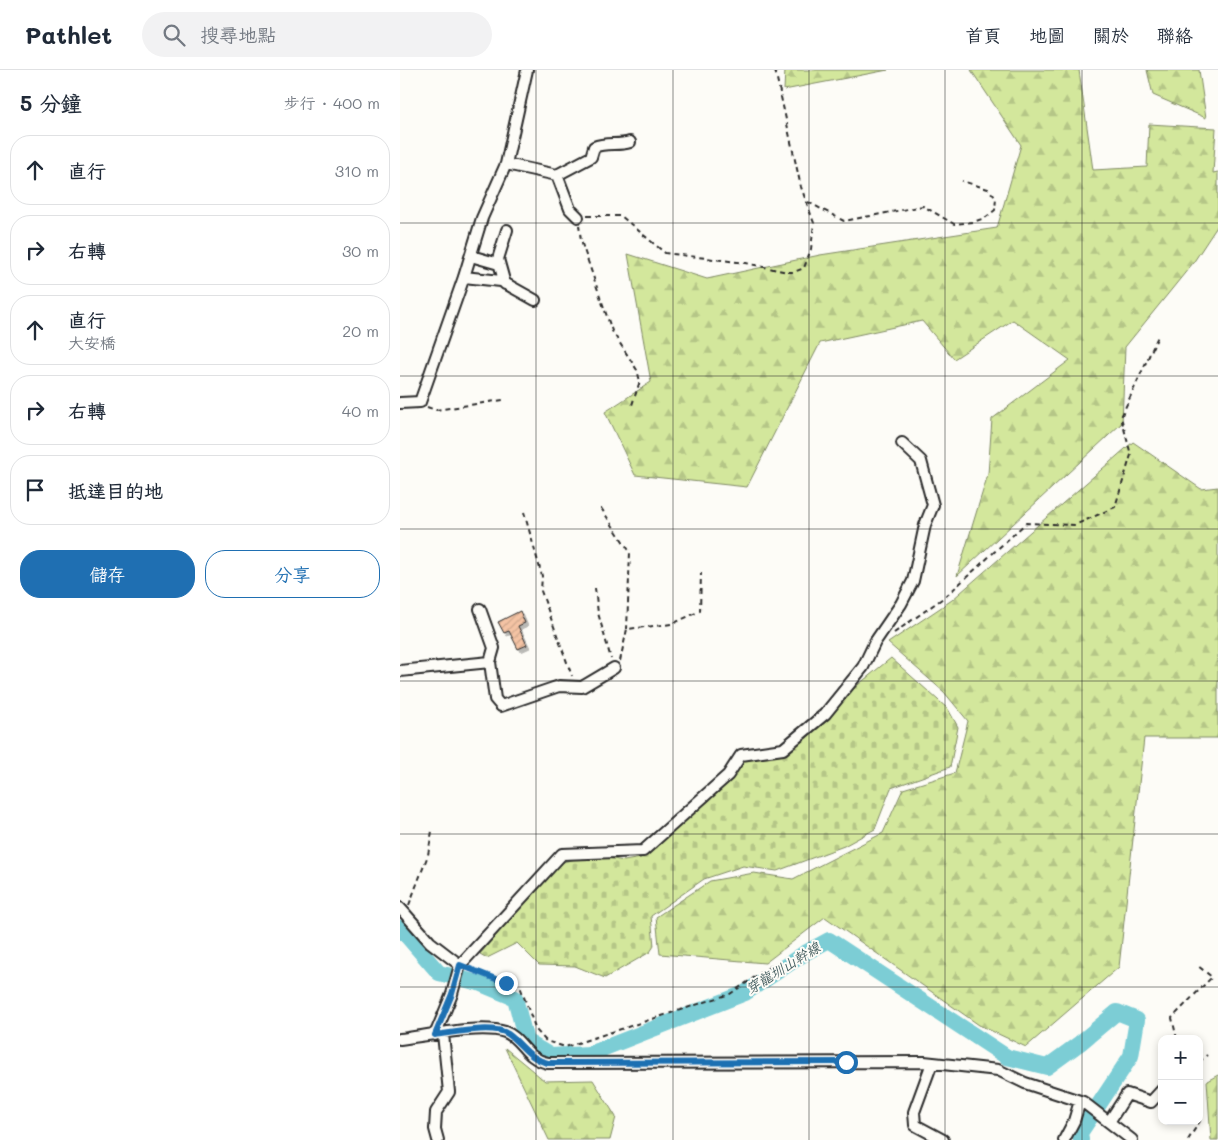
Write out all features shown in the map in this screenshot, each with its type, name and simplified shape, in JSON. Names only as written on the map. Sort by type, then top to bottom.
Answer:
[{"type":"street","points":[[400,403],[420,402],[464,277],[482,218],[506,164],[527,70]]},
{"type":"street","points":[[506,164],[557,174],[591,157],[594,147],[605,143],[623,144],[630,142]]},
{"type":"street","points":[[557,174],[570,209],[578,217]]},
{"type":"street","points":[[505,284],[498,259],[506,230]]},
{"type":"street","points":[[470,256],[499,264]]},
{"type":"street","points":[[464,277],[505,284],[535,300]]},
{"type":"street","points":[[438,1140],[435,1129],[436,1112],[449,1092],[439,1034],[460,965],[562,854],[643,852],[728,775],[741,755],[783,748],[825,714],[863,667],[875,642],[901,604],[913,581],[925,525],[933,505],[922,461],[902,444]]},
{"type":"street","points":[[480,609],[494,648],[490,662],[496,699],[501,706],[559,686],[582,687],[614,668]]},
{"type":"street","points":[[400,671],[490,662]]},
{"type":"street","points":[[403,912],[430,942],[460,965]]},
{"type":"street","points":[[400,1039],[483,1029],[506,1032],[536,1061],[548,1063],[932,1063],[998,1070],[1025,1083],[1082,1102],[1132,1140]]},
{"type":"street","points":[[932,1063],[914,1112],[915,1125],[943,1140]]},
{"type":"street","points":[[1107,1121],[1127,1094],[1151,1102],[1158,1094]]},
{"type":"street","points":[[1064,1140],[1082,1102]]},
{"type":"path","points":[[631,408],[640,381],[637,370],[612,331],[581,241],[578,217],[621,216],[665,253],[746,263],[794,272],[804,268],[811,249],[814,223],[806,202],[774,70]]},
{"type":"path","points":[[806,202],[844,221],[923,206],[954,224],[973,222],[985,218],[995,210],[996,198],[988,189],[962,181]]},
{"type":"path","points":[[894,633],[946,596],[1026,524],[1075,524],[1115,507],[1132,455],[1121,417],[1159,334]]},
{"type":"path","points":[[420,402],[426,407],[436,410],[503,400]]},
{"type":"path","points":[[601,508],[630,552],[628,629],[621,660],[614,668]]},
{"type":"path","points":[[524,512],[542,576],[541,591],[572,677],[582,687]]},
{"type":"path","points":[[628,629],[672,624],[700,612],[701,573]]},
{"type":"path","points":[[595,588],[598,613],[614,668]]},
{"type":"path","points":[[403,912],[428,855],[432,831]]},
{"type":"path","points":[[460,965],[521,989],[536,1030],[546,1041],[565,1047],[730,994],[774,964]]},
{"type":"path","points":[[1176,1035],[1172,1018],[1212,977],[1198,966]]},
{"type":"path","points":[[1203,1058],[1207,1055]]},
{"type":"path","points":[[1188,1140],[1197,1125]]},
{"type":"green space","points":[[785,70],[888,70],[784,90]]},
{"type":"green space","points":[[971,70],[1079,70],[1093,170],[1147,167],[1149,124],[1216,128],[1213,173],[1218,172],[1218,225],[1193,263],[1125,347],[1122,423],[957,576],[988,474],[992,419],[1070,360],[1013,320],[954,359],[922,321],[820,343],[747,487],[635,475],[605,412],[651,382],[628,254],[707,279],[820,255],[997,228],[1021,145]]},
{"type":"green space","points":[[1147,70],[1199,70],[1206,118],[1153,95]]},
{"type":"green space","points":[[1133,442],[1201,489],[1218,487],[1218,738],[1144,738],[1119,967],[1026,1047],[979,1025],[825,917],[765,963],[660,954],[656,917],[710,881],[754,873],[793,879],[883,833],[903,789],[955,773],[968,721],[944,692],[888,643],[952,600]]},
{"type":"green space","points":[[891,658],[948,709],[958,727],[950,767],[891,788],[875,829],[844,846],[777,871],[743,866],[704,879],[651,916],[654,946],[650,952],[605,978],[575,966],[539,965],[517,943],[487,958],[480,954],[543,881],[563,862],[592,855],[624,861],[641,858],[723,787],[744,761],[778,750]]},
{"type":"green space","points":[[505,1048],[545,1081],[593,1080],[616,1117],[610,1140],[549,1140]]},
{"type":"green space","points":[[1218,1075],[1218,1140],[1211,1140],[1207,1081]]},
{"type":"building","points":[[520,611],[525,623],[518,626],[527,645],[518,649],[509,631],[504,633],[498,622]]},
{"type":"waterway","name":"穿龍圳山幹線","points":[[400,928],[439,973],[479,983],[515,998],[526,1041],[551,1056],[589,1054],[745,993],[805,953],[829,940],[1007,1057],[1047,1067],[1080,1043],[1117,1012],[1137,1020],[1131,1056],[1080,1133],[1081,1140]]},
{"type":"route","points":[[506,983],[460,965],[452,994],[435,1035],[483,1029],[506,1032],[536,1061],[548,1063],[846,1062]]}]
